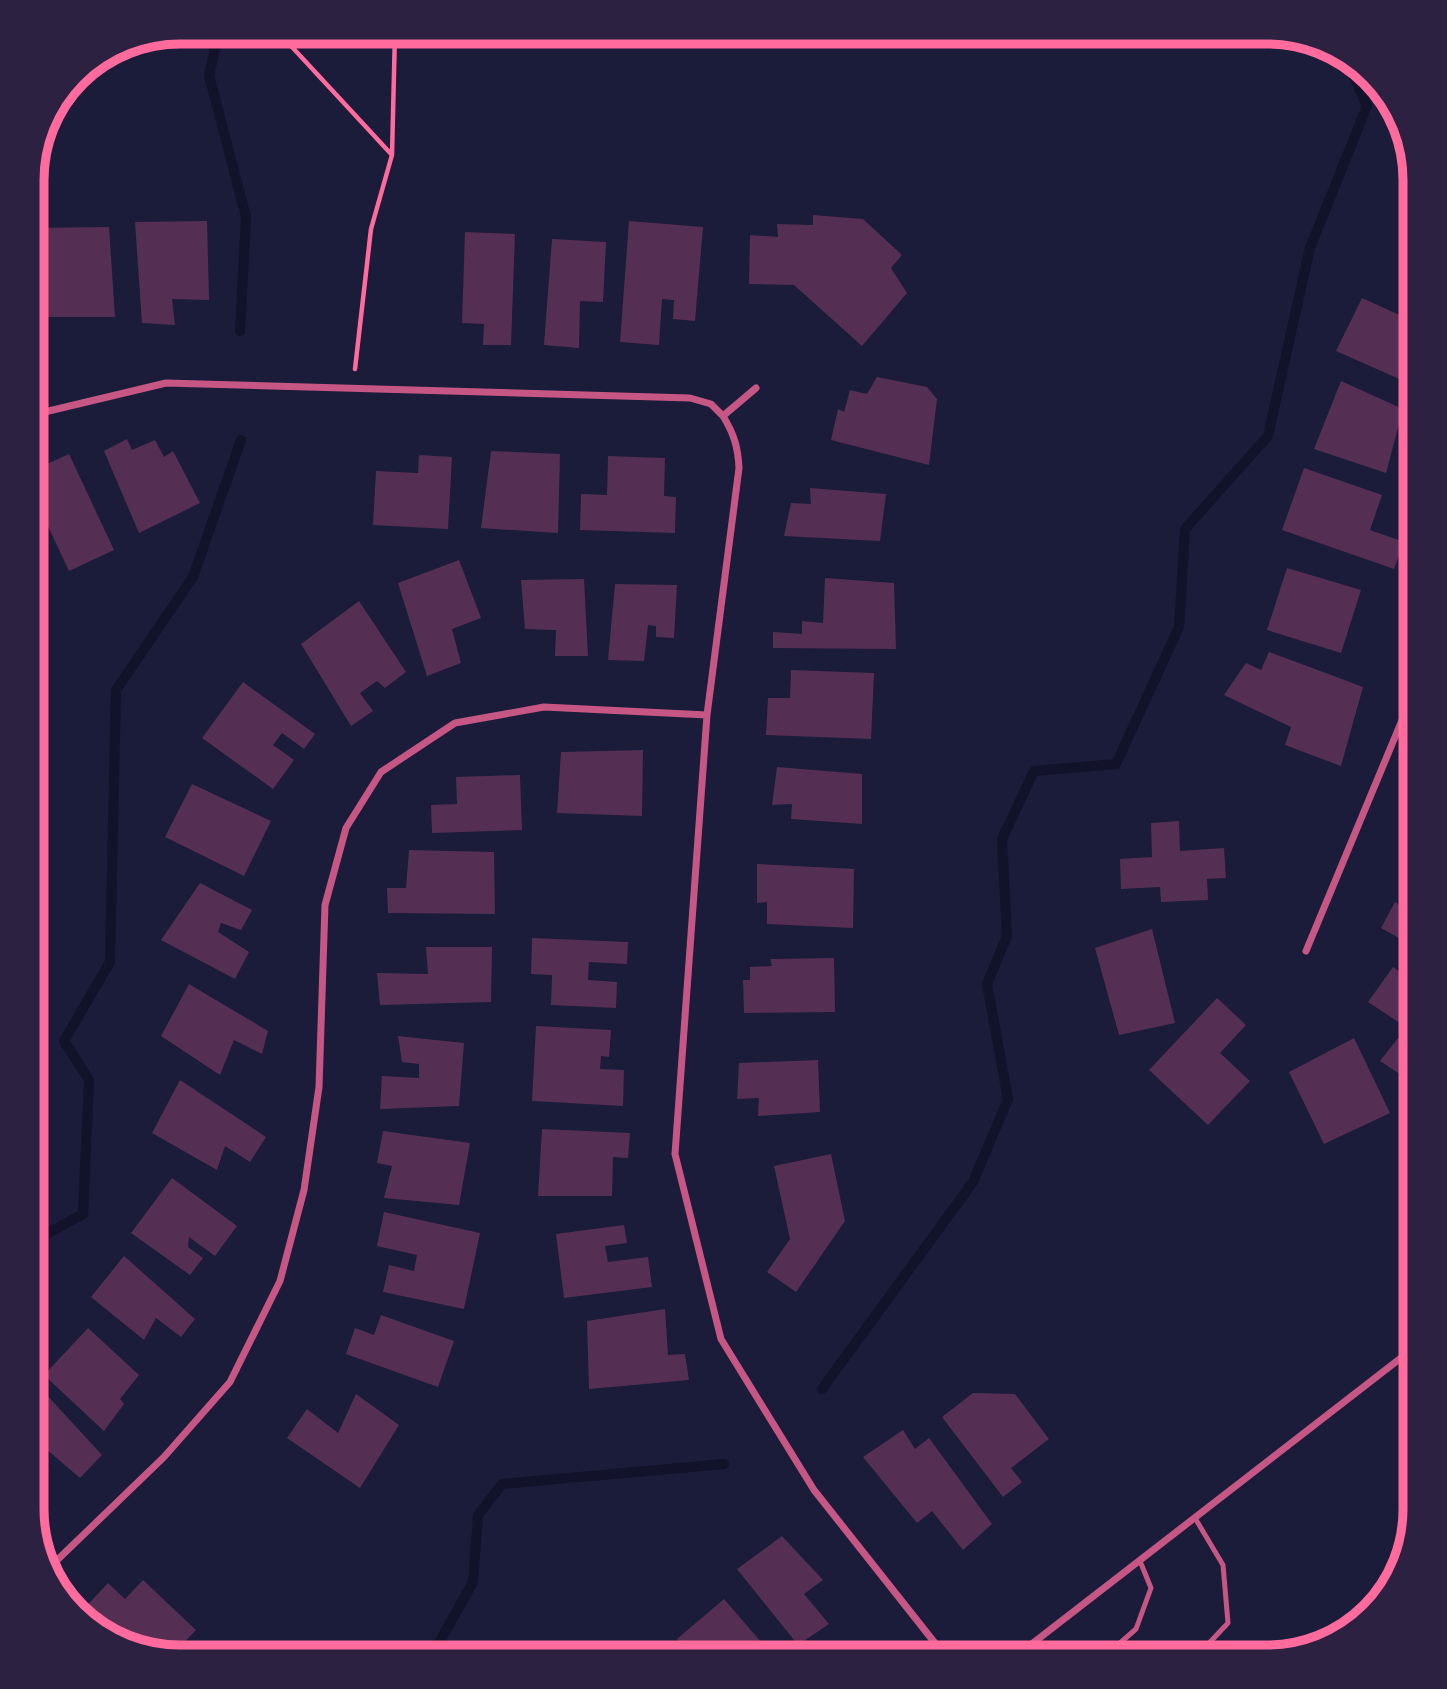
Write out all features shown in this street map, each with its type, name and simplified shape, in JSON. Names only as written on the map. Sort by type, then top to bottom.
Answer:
[{"type":"street","points":[[44,412],[166,383],[690,398],[711,404],[723,416],[738,448],[739,468],[707,715],[675,1154],[722,1339],[814,1490],[937,1645]]},
{"type":"street","points":[[723,416],[756,388]]},
{"type":"street","points":[[55,1562],[164,1458],[230,1382],[280,1281],[304,1190],[319,1087],[325,905],[346,828],[381,772],[456,723],[544,707],[707,715]]},
{"type":"street","points":[[1306,951],[1403,720]]},
{"type":"street","points":[[1032,1644],[1403,1357]]},
{"type":"lane","points":[[1195,1518],[1223,1565],[1228,1623],[1207,1645]]},
{"type":"lane","points":[[1118,1645],[1136,1629],[1151,1588],[1140,1560]]},
{"type":"path","points":[[289,44],[392,155]]},
{"type":"path","points":[[353,387],[371,229],[392,155],[395,44]]},
{"type":"building","points":[[813,215],[863,219],[902,255],[891,268],[907,293],[862,346],[794,285],[749,284],[750,235],[778,237],[777,224],[813,225]]},
{"type":"building","points":[[207,221],[209,300],[172,299],[175,325],[142,323],[135,222]]},
{"type":"building","points":[[629,221],[703,227],[695,321],[673,319],[674,300],[662,299],[659,345],[620,342]]},
{"type":"building","points":[[109,227],[115,317],[48,317],[44,290],[44,228]]},
{"type":"building","points":[[465,232],[515,234],[511,345],[483,345],[484,324],[462,323]]},
{"type":"building","points":[[552,239],[606,242],[603,302],[580,301],[579,348],[544,345]]},
{"type":"building","points":[[1362,298],[1403,317],[1403,381],[1336,351]]},
{"type":"building","points":[[877,377],[927,387],[937,399],[929,465],[831,440],[838,409],[844,412],[850,390],[867,394]]},
{"type":"building","points":[[1341,381],[1403,409],[1386,473],[1314,449]]},
{"type":"building","points":[[127,439],[132,450],[155,440],[164,457],[173,451],[200,503],[139,533],[104,451]]},
{"type":"building","points":[[491,451],[560,454],[558,533],[481,528]]},
{"type":"building","points":[[69,454],[114,550],[69,571],[44,518],[44,465]]},
{"type":"building","points":[[419,455],[452,457],[448,529],[373,525],[376,471],[418,473]]},
{"type":"building","points":[[608,456],[665,458],[664,496],[676,497],[675,533],[580,530],[581,494],[607,495]]},
{"type":"building","points":[[1304,468],[1382,495],[1370,530],[1403,542],[1403,545],[1394,569],[1282,530]]},
{"type":"building","points":[[810,488],[886,494],[880,541],[784,536],[791,503],[811,504]]},
{"type":"building","points":[[459,560],[481,618],[452,629],[461,663],[427,676],[398,583]]},
{"type":"building","points":[[1287,568],[1361,590],[1341,653],[1267,630]]},
{"type":"building","points":[[825,578],[894,583],[896,649],[773,648],[773,632],[802,634],[802,621],[823,623]]},
{"type":"building","points":[[584,579],[588,656],[555,656],[556,630],[525,629],[521,580]]},
{"type":"building","points":[[615,584],[677,585],[674,638],[656,637],[656,626],[648,625],[644,661],[608,660]]},
{"type":"building","points":[[359,601],[406,672],[385,688],[377,681],[360,693],[373,711],[351,726],[301,644]]},
{"type":"building","points":[[1269,652],[1363,687],[1341,766],[1285,745],[1291,727],[1224,695],[1246,663],[1261,670]]},
{"type":"building","points":[[791,670],[874,673],[871,739],[766,735],[768,698],[790,698]]},
{"type":"building","points":[[243,682],[315,734],[304,749],[282,733],[273,745],[294,760],[273,789],[202,738]]},
{"type":"building","points":[[643,750],[642,816],[557,813],[561,752]]},
{"type":"building","points":[[777,767],[862,774],[862,824],[791,819],[792,804],[772,805]]},
{"type":"building","points":[[520,775],[522,830],[432,833],[431,805],[457,804],[456,777]]},
{"type":"building","points":[[192,784],[271,821],[244,876],[165,837]]},
{"type":"building","points":[[1179,821],[1180,851],[1224,848],[1226,878],[1207,879],[1208,900],[1161,902],[1160,887],[1121,889],[1120,859],[1152,857],[1151,823]]},
{"type":"building","points":[[409,850],[494,852],[495,914],[388,913],[387,888],[406,888]]},
{"type":"building","points":[[757,864],[854,869],[853,928],[767,924],[767,902],[757,903]]},
{"type":"building","points":[[200,883],[252,910],[241,930],[221,923],[218,932],[249,952],[235,979],[161,940]]},
{"type":"building","points":[[1395,902],[1403,907],[1403,940],[1381,928]]},
{"type":"building","points":[[1152,929],[1175,1023],[1119,1035],[1095,948]]},
{"type":"building","points":[[532,938],[628,942],[627,964],[589,962],[588,980],[617,982],[616,1008],[551,1005],[552,975],[531,974]]},
{"type":"building","points":[[426,947],[492,947],[491,1002],[380,1005],[377,973],[428,974]]},
{"type":"building","points":[[834,958],[835,1012],[744,1013],[743,980],[750,980],[750,967],[772,966],[770,959]]},
{"type":"building","points":[[1393,967],[1403,974],[1403,1025],[1368,1002]]},
{"type":"building","points":[[189,984],[268,1031],[262,1054],[234,1040],[220,1075],[161,1036]]},
{"type":"building","points":[[1217,998],[1246,1025],[1220,1053],[1250,1081],[1208,1125],[1149,1070]]},
{"type":"building","points":[[536,1026],[611,1030],[609,1057],[601,1056],[600,1069],[624,1070],[623,1106],[532,1101]]},
{"type":"building","points":[[398,1036],[464,1043],[459,1106],[380,1109],[382,1076],[419,1078],[419,1064],[402,1062]]},
{"type":"building","points":[[1354,1038],[1390,1113],[1324,1144],[1289,1072]]},
{"type":"building","points":[[1398,1038],[1403,1041],[1403,1076],[1380,1061]]},
{"type":"building","points":[[818,1060],[820,1112],[758,1116],[759,1098],[737,1099],[739,1063]]},
{"type":"building","points":[[180,1080],[266,1137],[250,1162],[225,1146],[217,1170],[152,1133]]},
{"type":"building","points":[[542,1129],[630,1133],[628,1158],[613,1157],[612,1196],[538,1196]]},
{"type":"building","points":[[383,1131],[470,1143],[459,1205],[384,1198],[392,1166],[377,1163]]},
{"type":"building","points":[[831,1154],[845,1221],[796,1292],[767,1272],[790,1239],[774,1166]]},
{"type":"building","points":[[172,1178],[237,1226],[215,1256],[189,1237],[188,1247],[203,1258],[190,1275],[131,1233]]},
{"type":"building","points":[[384,1212],[480,1233],[464,1309],[383,1292],[389,1265],[414,1271],[417,1255],[377,1246]]},
{"type":"building","points":[[624,1225],[627,1243],[605,1246],[608,1262],[648,1257],[652,1287],[564,1298],[556,1234]]},
{"type":"building","points":[[124,1256],[195,1319],[181,1337],[156,1318],[144,1340],[91,1297]]},
{"type":"building","points":[[665,1309],[668,1355],[685,1354],[689,1380],[589,1389],[587,1321]]},
{"type":"building","points":[[381,1315],[454,1341],[438,1387],[346,1354],[355,1328],[374,1335]]},
{"type":"building","points":[[88,1328],[139,1375],[120,1399],[124,1404],[104,1431],[44,1375]]},
{"type":"building","points":[[44,1392],[102,1455],[80,1478],[45,1448]]},
{"type":"building","points":[[973,1393],[1015,1394],[1049,1439],[1011,1468],[1022,1482],[1003,1497],[942,1417]]},
{"type":"building","points":[[356,1394],[399,1425],[360,1488],[287,1438],[307,1409],[338,1433]]},
{"type":"building","points":[[903,1430],[915,1449],[929,1438],[992,1524],[963,1550],[932,1511],[917,1523],[863,1457]]},
{"type":"building","points":[[782,1536],[823,1580],[804,1594],[829,1624],[798,1645],[737,1569]]},
{"type":"building","points":[[143,1580],[196,1630],[182,1645],[153,1643],[120,1631],[86,1607],[108,1583],[125,1599]]},
{"type":"building","points":[[724,1599],[764,1645],[682,1645],[677,1639]]},
{"type":"waterway","points":[[216,44],[209,75],[246,217],[240,331]]},
{"type":"waterway","points":[[822,1389],[973,1182],[1008,1099],[987,984],[1007,936],[1002,839],[1034,771],[1116,764],[1179,627],[1185,529],[1268,436],[1310,248],[1367,106],[1353,74]]},
{"type":"waterway","points":[[44,1235],[83,1214],[89,1080],[64,1041],[110,962],[116,690],[193,577],[241,440]]},
{"type":"waterway","points":[[438,1645],[473,1582],[478,1515],[502,1484],[724,1464]]}]
